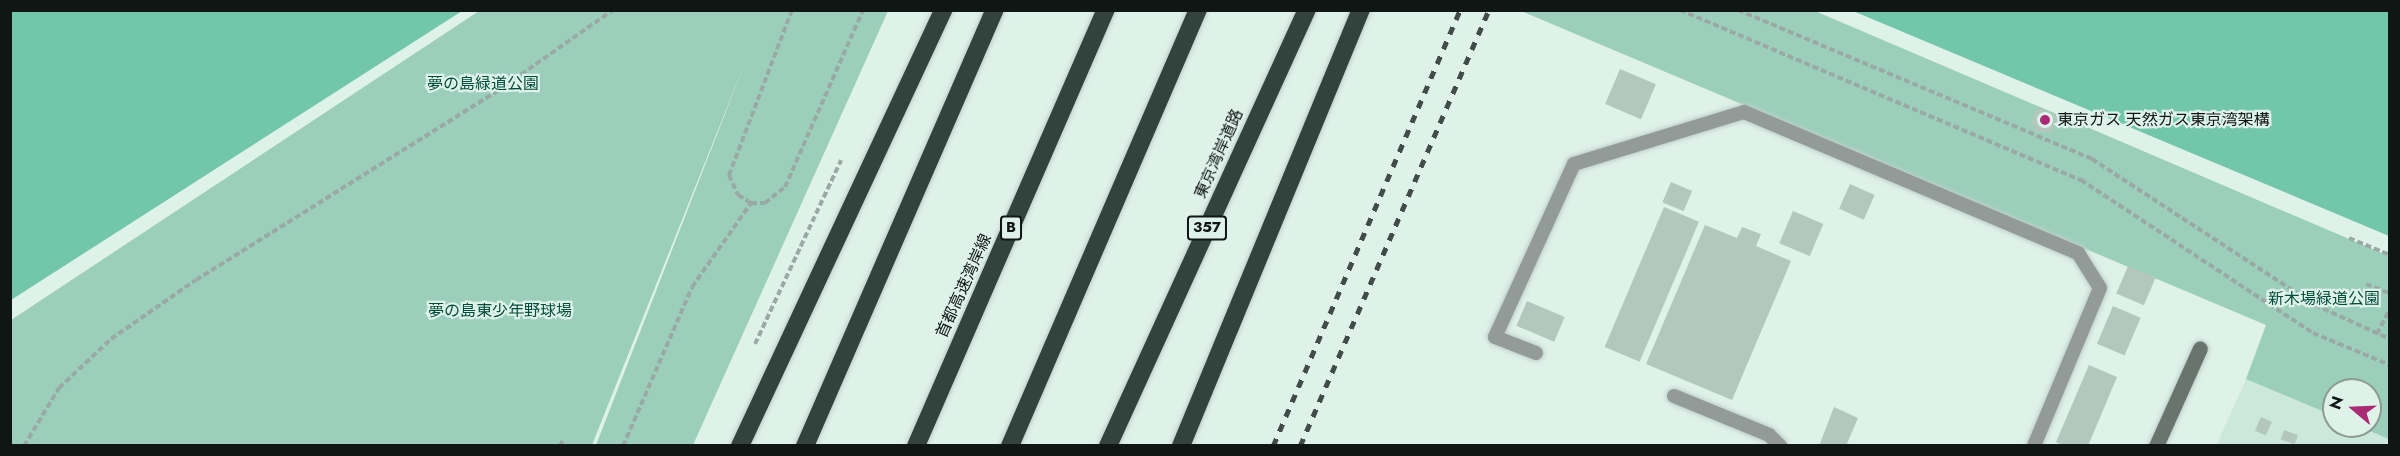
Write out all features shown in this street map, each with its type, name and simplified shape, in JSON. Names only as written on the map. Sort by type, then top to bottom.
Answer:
[{"type":"highway","points":[[740,446],[943,10]]},
{"type":"highway","points":[[805,446],[996,10]]},
{"type":"highway","name":"首都高速湾岸線","points":[[916,446],[1106,10]]},
{"type":"highway","points":[[1010,446],[1198,10]]},
{"type":"highway","name":"東京湾岸道路","points":[[1108,446],[1307,10]]},
{"type":"highway","points":[[1181,446],[1361,10]]},
{"type":"street","points":[[2156,446],[2200,348]]},
{"type":"lane","points":[[1536,353],[1495,337],[1574,164],[1744,112],[2078,253],[2100,288],[2034,446]]},
{"type":"lane","points":[[1674,396],[1769,435],[1780,446]]},
{"type":"path","points":[[24,446],[59,388],[111,339],[196,280],[499,90],[613,10]]},
{"type":"path","points":[[792,10],[729,175],[738,195],[751,203],[765,203],[785,187],[863,10]]},
{"type":"path","points":[[1680,10],[2081,180],[2313,333],[2390,365]]},
{"type":"path","points":[[1738,10],[2092,159],[2315,305],[2390,339]]},
{"type":"path","points":[[755,344],[846,150]]},
{"type":"path","points":[[623,446],[692,287],[751,203]]},
{"type":"path","points":[[2349,238],[2390,255]]},
{"type":"path","points":[[2366,284],[2390,293]]},
{"type":"path","points":[[2377,334],[2390,309]]},
{"type":"path","points":[[560,446],[563,440]]},
{"type":"shaded area","points":[[11,10],[462,10],[462,11],[11,300]]},
{"type":"shaded area","points":[[1853,11],[2389,11],[2389,236]]},
{"type":"shaded area","points":[[2246,379],[2322,411],[2322,438],[2382,438],[2382,436],[2390,439],[2389,446],[2216,446]]},
{"type":"green space","points":[[479,11],[888,11],[693,445],[596,445],[746,60],[592,445],[11,445],[11,320]]},
{"type":"green space","name":"新木場緑道公園","points":[[1521,11],[1815,11],[2389,256],[2389,439],[2382,436],[2382,378],[2322,378],[2322,411],[2246,379],[2266,325]]},
{"type":"building","points":[[1620,69],[1656,84],[1641,119],[1605,104]]},
{"type":"building","name":"東京ガス 天然ガス東京湾架構","points":[[2038,107],[2058,116],[2051,133],[2033,131],[2035,126],[2030,124]]},
{"type":"building","points":[[1671,182],[1692,191],[1684,211],[1662,202]]},
{"type":"building","points":[[1850,184],[1875,195],[1864,220],[1839,209]]},
{"type":"building","points":[[1664,207],[1699,222],[1640,362],[1605,347]]},
{"type":"building","points":[[1793,211],[1823,224],[1810,256],[1779,243]]},
{"type":"building","points":[[1705,225],[1737,238],[1742,227],[1761,234],[1756,246],[1791,261],[1732,400],[1646,364]]},
{"type":"building","points":[[2128,266],[2156,278],[2144,305],[2116,294]]},
{"type":"building","points":[[1527,301],[1565,317],[1554,342],[1516,326]]},
{"type":"building","points":[[2113,306],[2141,318],[2125,355],[2097,344]]},
{"type":"building","points":[[2089,365],[2117,377],[2088,446],[2064,446],[2056,442]]},
{"type":"building","points":[[1834,407],[1858,418],[1846,446],[1819,446]]},
{"type":"building","points":[[2261,417],[2272,422],[2266,436],[2255,431]]},
{"type":"building","points":[[2284,430],[2298,435],[2295,445],[2281,439]]},
{"type":"railway","points":[[1273,446],[1460,10]]},
{"type":"railway","points":[[1300,446],[1489,10]]},
{"type":"place","name":"東京ガス 天然ガス東京湾架構","points":[[2045,120]]},
{"type":"park label","name":"夢の島緑道公園","points":[[483,84]]},
{"type":"park label","name":"夢の島東少年野球場","points":[[500,311]]}]
